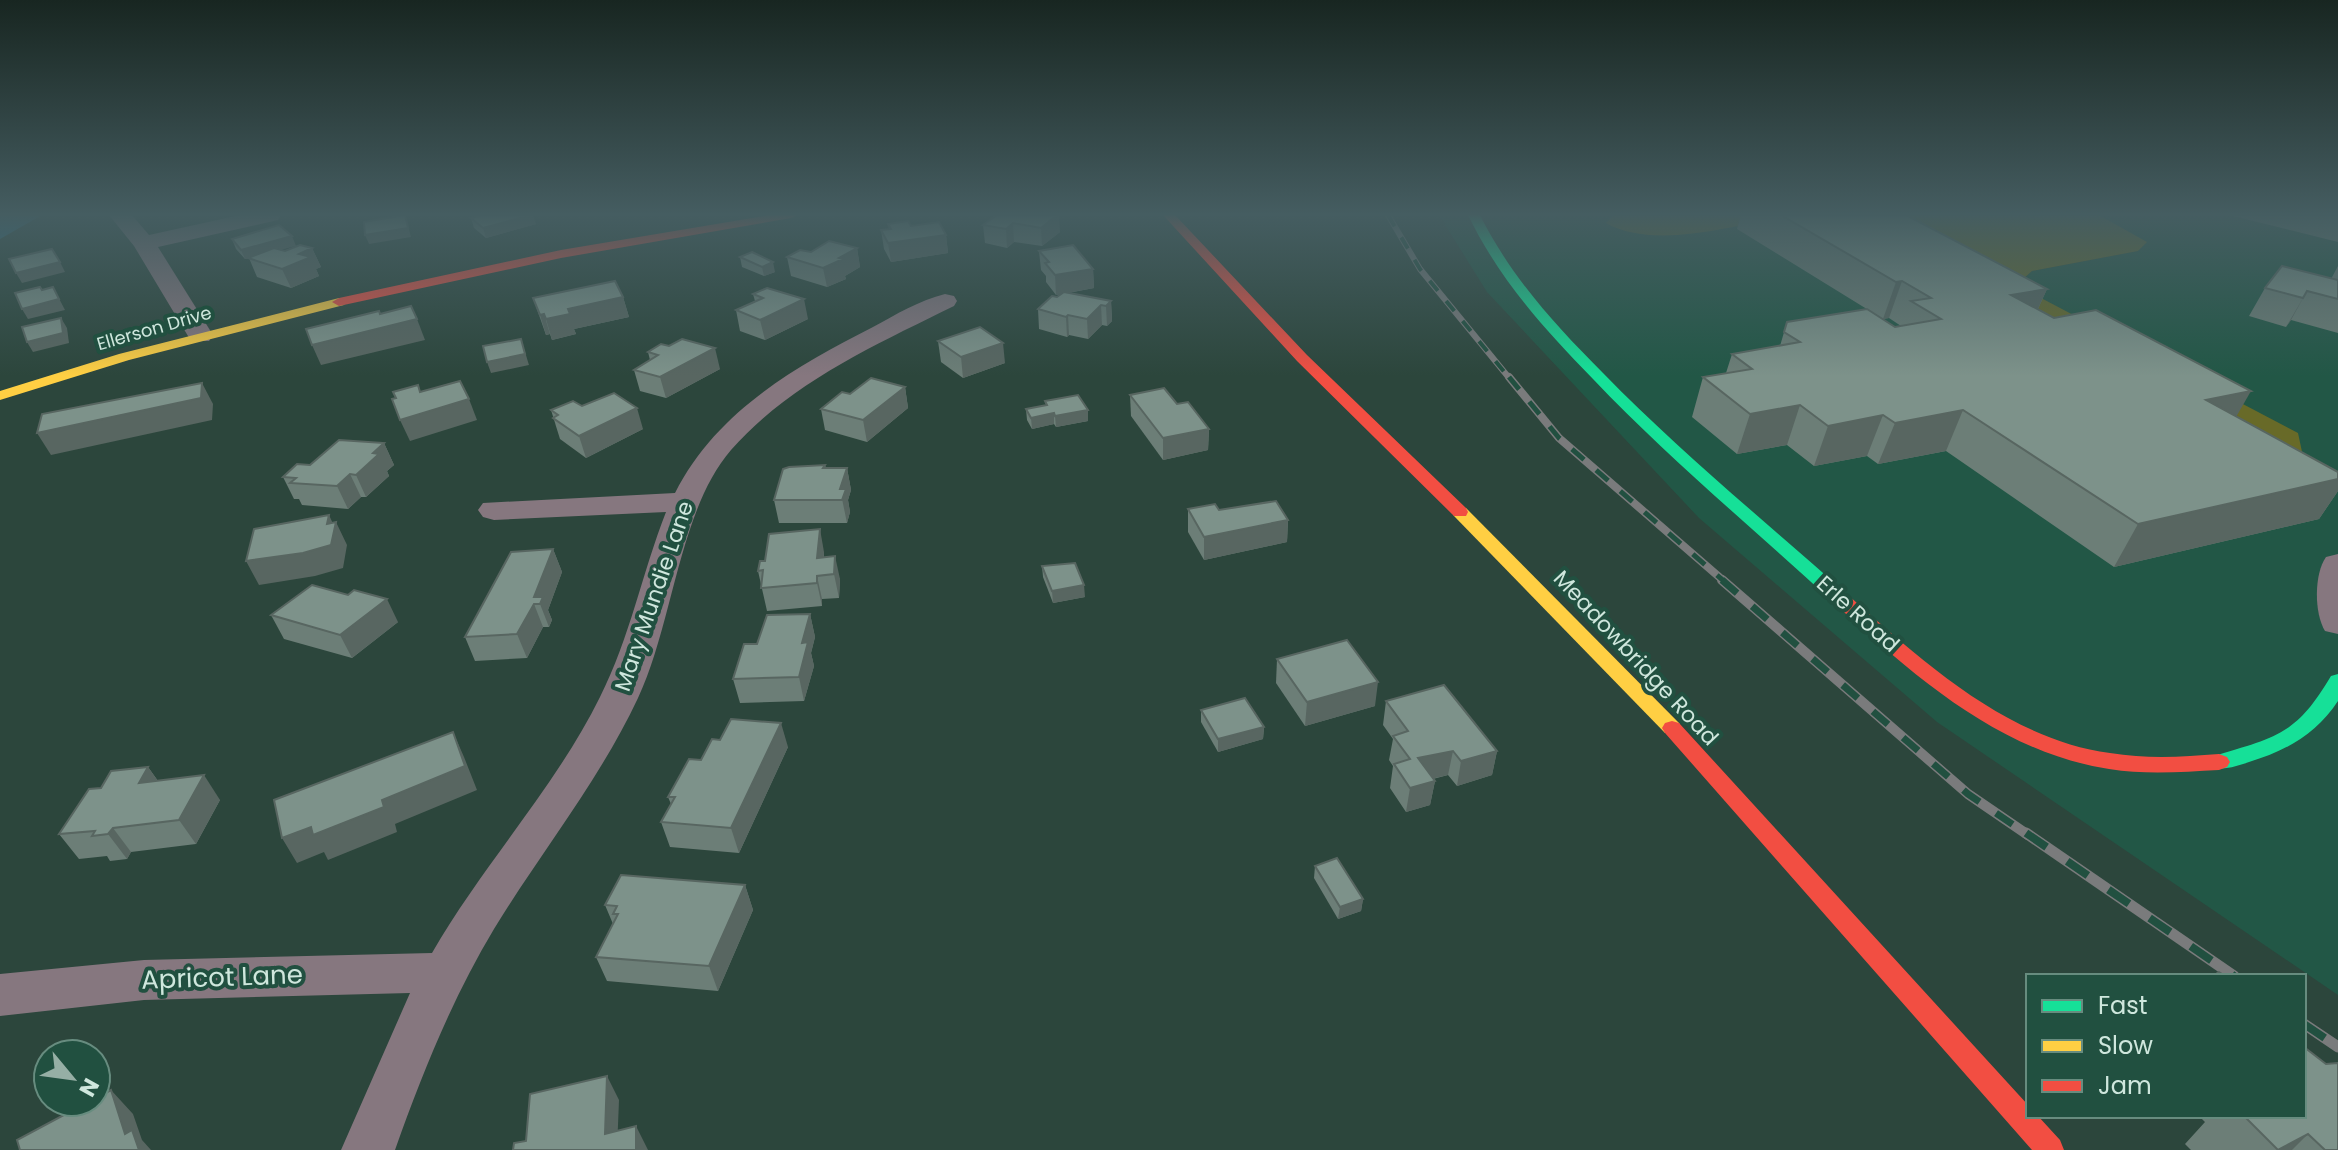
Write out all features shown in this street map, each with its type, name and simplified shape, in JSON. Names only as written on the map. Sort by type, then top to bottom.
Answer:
[{"type":"street","points":[[160,269],[200,335]]},
{"type":"street","name":"Ellerson Drive","points":[[0,396],[200,335],[485,269]]},
{"type":"street","name":"Meadowbridge Road","points":[[1216,269],[1257,315],[1547,598],[1718,781],[2050,1150]]},
{"type":"street","name":"Erle Road","points":[[1504,269],[1536,312],[1660,439],[1881,637],[1931,678],[1993,720],[2034,740],[2079,755],[2124,763],[2192,764],[2244,757],[2285,742],[2319,716],[2335,692],[2338,681]]},
{"type":"street","name":"Mary Mundie Lane","points":[[368,1150],[401,1061],[444,973],[479,915],[586,762],[621,695],[652,614],[684,502],[696,478],[718,447],[758,410],[845,352],[945,301]]},
{"type":"street","points":[[494,510],[684,502]]},
{"type":"street","points":[[2338,564],[2335,601],[2338,623]]},
{"type":"street","name":"Apricot Lane","points":[[0,995],[144,980],[369,972],[444,973]]},
{"type":"shaded area","points":[[1472,269],[1959,269],[2026,290],[2022,280],[2032,271],[2044,269],[2338,269],[2338,995],[1937,722],[1699,518],[1487,292]]},
{"type":"shaded area","points":[[1947,269],[2044,269],[2032,271],[2022,280],[2026,290],[2298,433],[2304,461]]},
{"type":"building","points":[[14,269],[33,269],[16,273]]},
{"type":"building","points":[[1050,269],[1093,269],[1055,275]]},
{"type":"building","points":[[1873,269],[2008,269],[2047,289],[2011,295],[2054,318],[2096,310],[2251,391],[2206,400],[2338,472],[2338,479],[2138,524],[1963,410],[1895,423],[1883,415],[1828,426],[1800,405],[1750,414],[1703,377],[1752,369],[1732,354],[1800,342],[1784,332],[1787,322],[1867,309],[1895,327],[1941,319],[1911,301],[1931,298],[1902,281],[1896,282]]},
{"type":"building","points":[[2280,269],[2293,269],[2338,280],[2338,299],[2307,291],[2303,298],[2265,288]]},
{"type":"building","points":[[615,281],[623,297],[568,309],[570,314],[546,319],[544,314],[540,315],[533,298]]},
{"type":"building","points":[[40,287],[42,290],[53,287],[59,299],[22,309],[15,293]]},
{"type":"building","points":[[767,288],[804,299],[760,320],[736,310],[763,298],[753,294]]},
{"type":"building","points":[[1064,292],[1111,301],[1106,306],[1101,305],[1087,319],[1038,309],[1052,296],[1057,297]]},
{"type":"building","points":[[411,306],[417,319],[312,345],[306,329],[379,311],[380,314]]},
{"type":"building","points":[[61,318],[63,333],[27,342],[22,327]]},
{"type":"building","points":[[980,327],[1003,343],[961,357],[938,341]]},
{"type":"building","points":[[521,339],[525,354],[487,362],[483,346]]},
{"type":"building","points":[[682,339],[715,348],[660,377],[634,370],[658,355],[648,352],[661,344],[669,346]]},
{"type":"building","points":[[871,378],[905,387],[863,420],[821,409],[842,392],[850,394]]},
{"type":"building","points":[[460,381],[469,399],[400,420],[392,399],[396,398],[393,392],[418,385],[420,392]]},
{"type":"building","points":[[202,383],[201,398],[37,433],[42,414]]},
{"type":"building","points":[[1164,388],[1177,404],[1188,402],[1209,429],[1163,438],[1130,395]]},
{"type":"building","points":[[614,393],[637,408],[579,436],[553,418],[558,415],[551,410],[573,401],[582,406]]},
{"type":"building","points":[[1078,395],[1088,410],[1031,418],[1026,409],[1047,405],[1045,401]]},
{"type":"building","points":[[339,440],[384,443],[373,453],[379,454],[356,475],[350,474],[337,486],[290,483],[296,478],[283,477],[297,464],[310,465]]},
{"type":"building","points":[[825,465],[823,468],[847,468],[840,489],[846,489],[842,500],[774,500],[783,469]]},
{"type":"building","points":[[1276,501],[1288,520],[1204,537],[1188,509],[1215,504],[1219,510]]},
{"type":"building","points":[[329,515],[327,524],[336,522],[331,545],[303,553],[246,561],[254,529]]},
{"type":"building","points":[[820,529],[817,558],[835,556],[834,574],[817,576],[817,583],[761,588],[763,570],[758,571],[760,561],[765,561],[769,534]]},
{"type":"building","points":[[553,549],[534,597],[543,597],[540,604],[534,604],[517,634],[465,637],[511,552]]},
{"type":"building","points":[[1075,563],[1084,585],[1052,591],[1042,566]]},
{"type":"building","points":[[312,585],[348,595],[354,590],[387,599],[340,635],[271,615]]},
{"type":"building","points":[[810,614],[802,643],[808,642],[799,677],[733,679],[744,644],[757,644],[767,615]]},
{"type":"building","points":[[1347,640],[1378,682],[1307,702],[1277,659]]},
{"type":"building","points":[[1444,685],[1497,751],[1461,761],[1453,751],[1418,758],[1435,781],[1410,788],[1394,764],[1410,759],[1393,736],[1408,731],[1386,701]]},
{"type":"building","points":[[1245,698],[1264,727],[1218,739],[1201,710]]},
{"type":"building","points":[[731,719],[781,723],[731,828],[661,822],[675,797],[668,797],[689,759],[701,760],[712,739],[720,740]]},
{"type":"building","points":[[453,732],[465,766],[382,800],[384,807],[313,835],[311,827],[282,838],[274,800]]},
{"type":"building","points":[[148,767],[139,783],[204,775],[179,820],[113,828],[108,834],[92,836],[95,831],[59,834],[89,789],[101,788],[111,771]]},
{"type":"building","points":[[1337,858],[1363,899],[1340,907],[1315,866]]},
{"type":"building","points":[[621,875],[745,885],[709,966],[596,957],[618,914],[613,914],[617,906],[605,905]]},
{"type":"building","points":[[2306,1049],[2326,1064],[2338,1063],[2338,1150],[2325,1150],[2308,1134],[2278,1150],[2246,1118],[2306,1118]]},
{"type":"building","points":[[607,1076],[605,1134],[636,1126],[636,1150],[513,1150],[514,1143],[526,1141],[530,1094]]},
{"type":"building","points":[[112,1093],[125,1134],[132,1130],[139,1150],[20,1150],[17,1140],[58,1118],[112,1118]]},
{"type":"railway","points":[[1420,269],[1510,379]]},
{"type":"railway","points":[[1509,377],[1559,438],[1725,582]]},
{"type":"railway","points":[[1722,580],[1968,794],[2028,835]]},
{"type":"railway","points":[[2026,833],[2231,974]]},
{"type":"railway","points":[[2306,1025],[2338,1047]]},
{"type":"traffic: fast","points":[[1504,269],[1536,310],[1613,392],[1841,599]]},
{"type":"traffic: fast","points":[[2219,762],[2256,753],[2290,737],[2319,713],[2338,681]]},
{"type":"traffic: slow","points":[[0,396],[124,357],[339,302]]},
{"type":"traffic: slow","points":[[1460,512],[1672,728]]},
{"type":"traffic: jam","points":[[339,302],[493,269]]},
{"type":"traffic: jam","points":[[1219,269],[1302,358],[1460,512]]},
{"type":"traffic: jam","points":[[1841,599],[1924,671],[1967,702],[2011,728],[2057,748],[2107,761],[2161,766],[2219,762]]},
{"type":"traffic: jam","points":[[1672,728],[2050,1150]]}]
